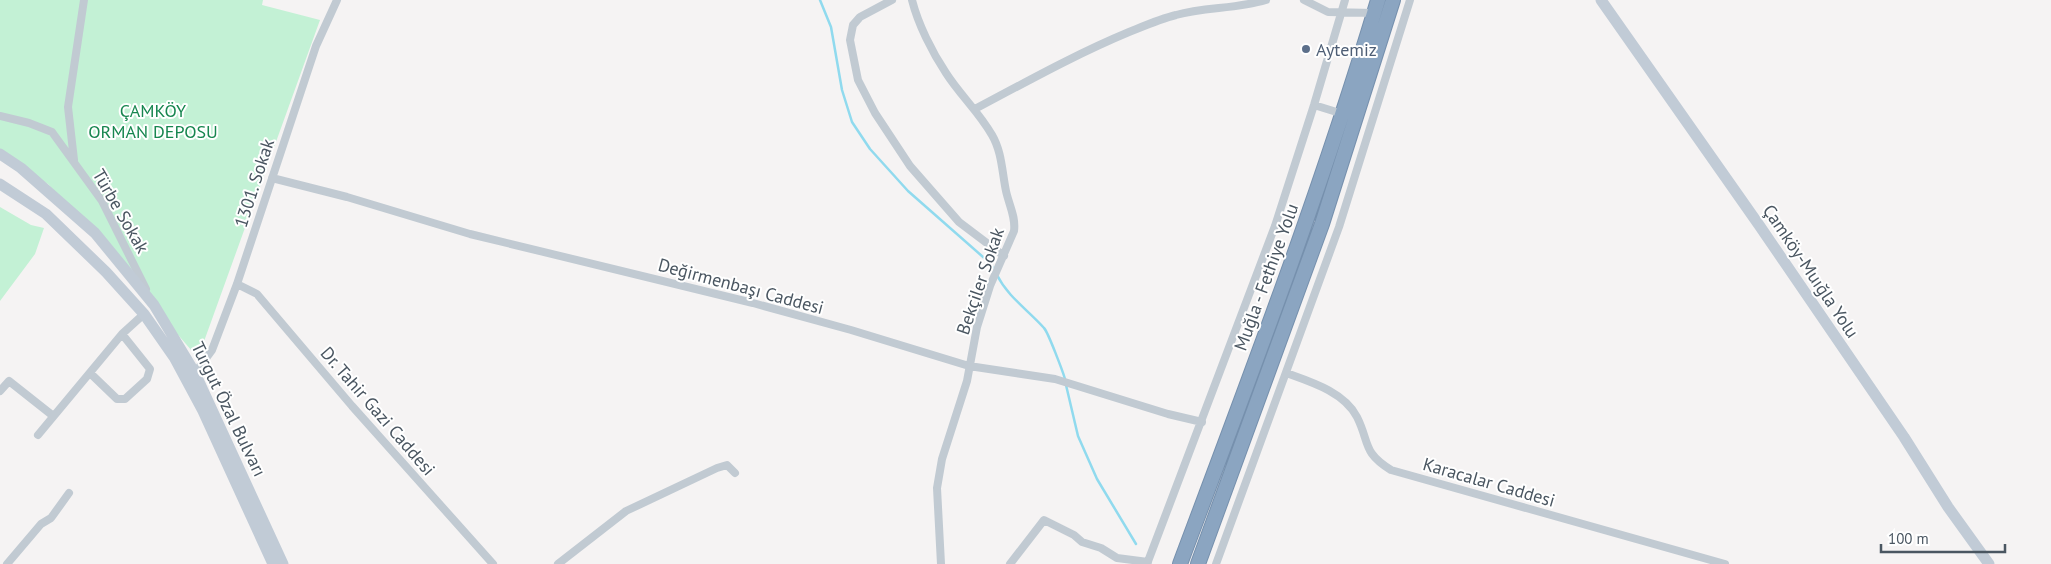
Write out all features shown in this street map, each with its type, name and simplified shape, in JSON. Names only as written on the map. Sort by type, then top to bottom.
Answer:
[{"type":"highway","name":"Muğla - Fethiye Yolu","points":[[1198,564],[1299,290],[1393,0]]},
{"type":"highway","name":"Muğla - Fethiye Yolu","points":[[1180,564],[1302,234],[1343,114],[1376,7]]},
{"type":"main road","name":"Çamköy-Muığla Yolu","points":[[1603,1],[1904,437],[1948,507],[1989,564]]},
{"type":"main road","name":"Turgut Özal Bulvarı","points":[[0,154],[21,168],[95,233],[154,305],[196,373],[283,564]]},
{"type":"main road","points":[[0,184],[46,214],[106,272],[144,314],[174,357],[195,396],[273,564]]},
{"type":"street","points":[[74,162],[68,107],[84,0]]},
{"type":"street","name":"1301. Sokak","points":[[196,373],[212,350],[237,284],[316,46],[337,0]]},
{"type":"street","points":[[892,0],[860,17],[853,26],[850,40],[858,80],[875,113],[910,166],[959,222],[1004,256]]},
{"type":"street","name":"Bekçiler Sokak","points":[[912,0],[928,40],[946,73],[993,136],[1002,165],[1006,191],[1015,223],[1014,232],[990,286],[977,327],[967,381],[942,459],[938,488],[941,564]]},
{"type":"street","points":[[975,110],[1054,67],[1112,39],[1157,21],[1176,15],[1249,5],[1266,0]]},
{"type":"street","points":[[1304,0],[1328,12],[1341,13],[1376,7]]},
{"type":"street","points":[[1010,564],[1044,520],[1074,535],[1082,542],[1101,548],[1117,558],[1147,563],[1275,226],[1345,0]]},
{"type":"street","points":[[1216,564],[1340,223],[1410,0]]},
{"type":"street","points":[[1314,105],[1343,114]]},
{"type":"street","name":"Türbe Sokak","points":[[0,116],[29,123],[52,132],[102,201],[154,305]]},
{"type":"street","name":"Değirmenbaşı Caddesi","points":[[272,178],[348,197],[470,234],[742,300],[851,330],[969,366],[1055,379],[1168,414],[1202,422]]},
{"type":"street","points":[[1326,211],[1340,223]]},
{"type":"street","name":"Dr. Tahir Gazi Caddesi","points":[[237,284],[257,294],[493,564]]},
{"type":"street","points":[[1299,290],[1317,288]]},
{"type":"street","points":[[38,435],[52,415],[122,334],[144,314]]},
{"type":"street","points":[[90,373],[117,399],[125,399],[148,379],[150,370],[122,334]]},
{"type":"street","name":"Karacalar Caddesi","points":[[1286,373],[1305,379],[1336,394],[1357,417],[1368,449],[1376,461],[1390,470],[1725,564]]},
{"type":"street","points":[[0,391],[9,381],[52,415]]},
{"type":"street","points":[[558,564],[626,511],[717,468],[727,465],[735,473]]},
{"type":"street","points":[[7,564],[41,524],[51,518],[69,493]]},
{"type":"street","points":[[1211,528],[1227,534]]},
{"type":"green space","name":"ÇAMKÖY ORMAN DEPOSU","points":[[0,0],[263,0],[262,5],[320,20],[198,358],[48,184],[0,155]]},
{"type":"green space","points":[[0,207],[31,225],[44,228],[35,254],[0,301]]},
{"type":"waterway","points":[[820,0],[831,27],[842,90],[852,122],[870,149],[908,191],[991,264],[994,270]]},
{"type":"waterway","points":[[997,275],[1012,297],[1046,331],[1065,379]]},
{"type":"waterway","points":[[1066,385],[1078,436],[1097,479],[1136,544]]},
{"type":"place","name":"Aytemiz","points":[[1306,49]]}]
